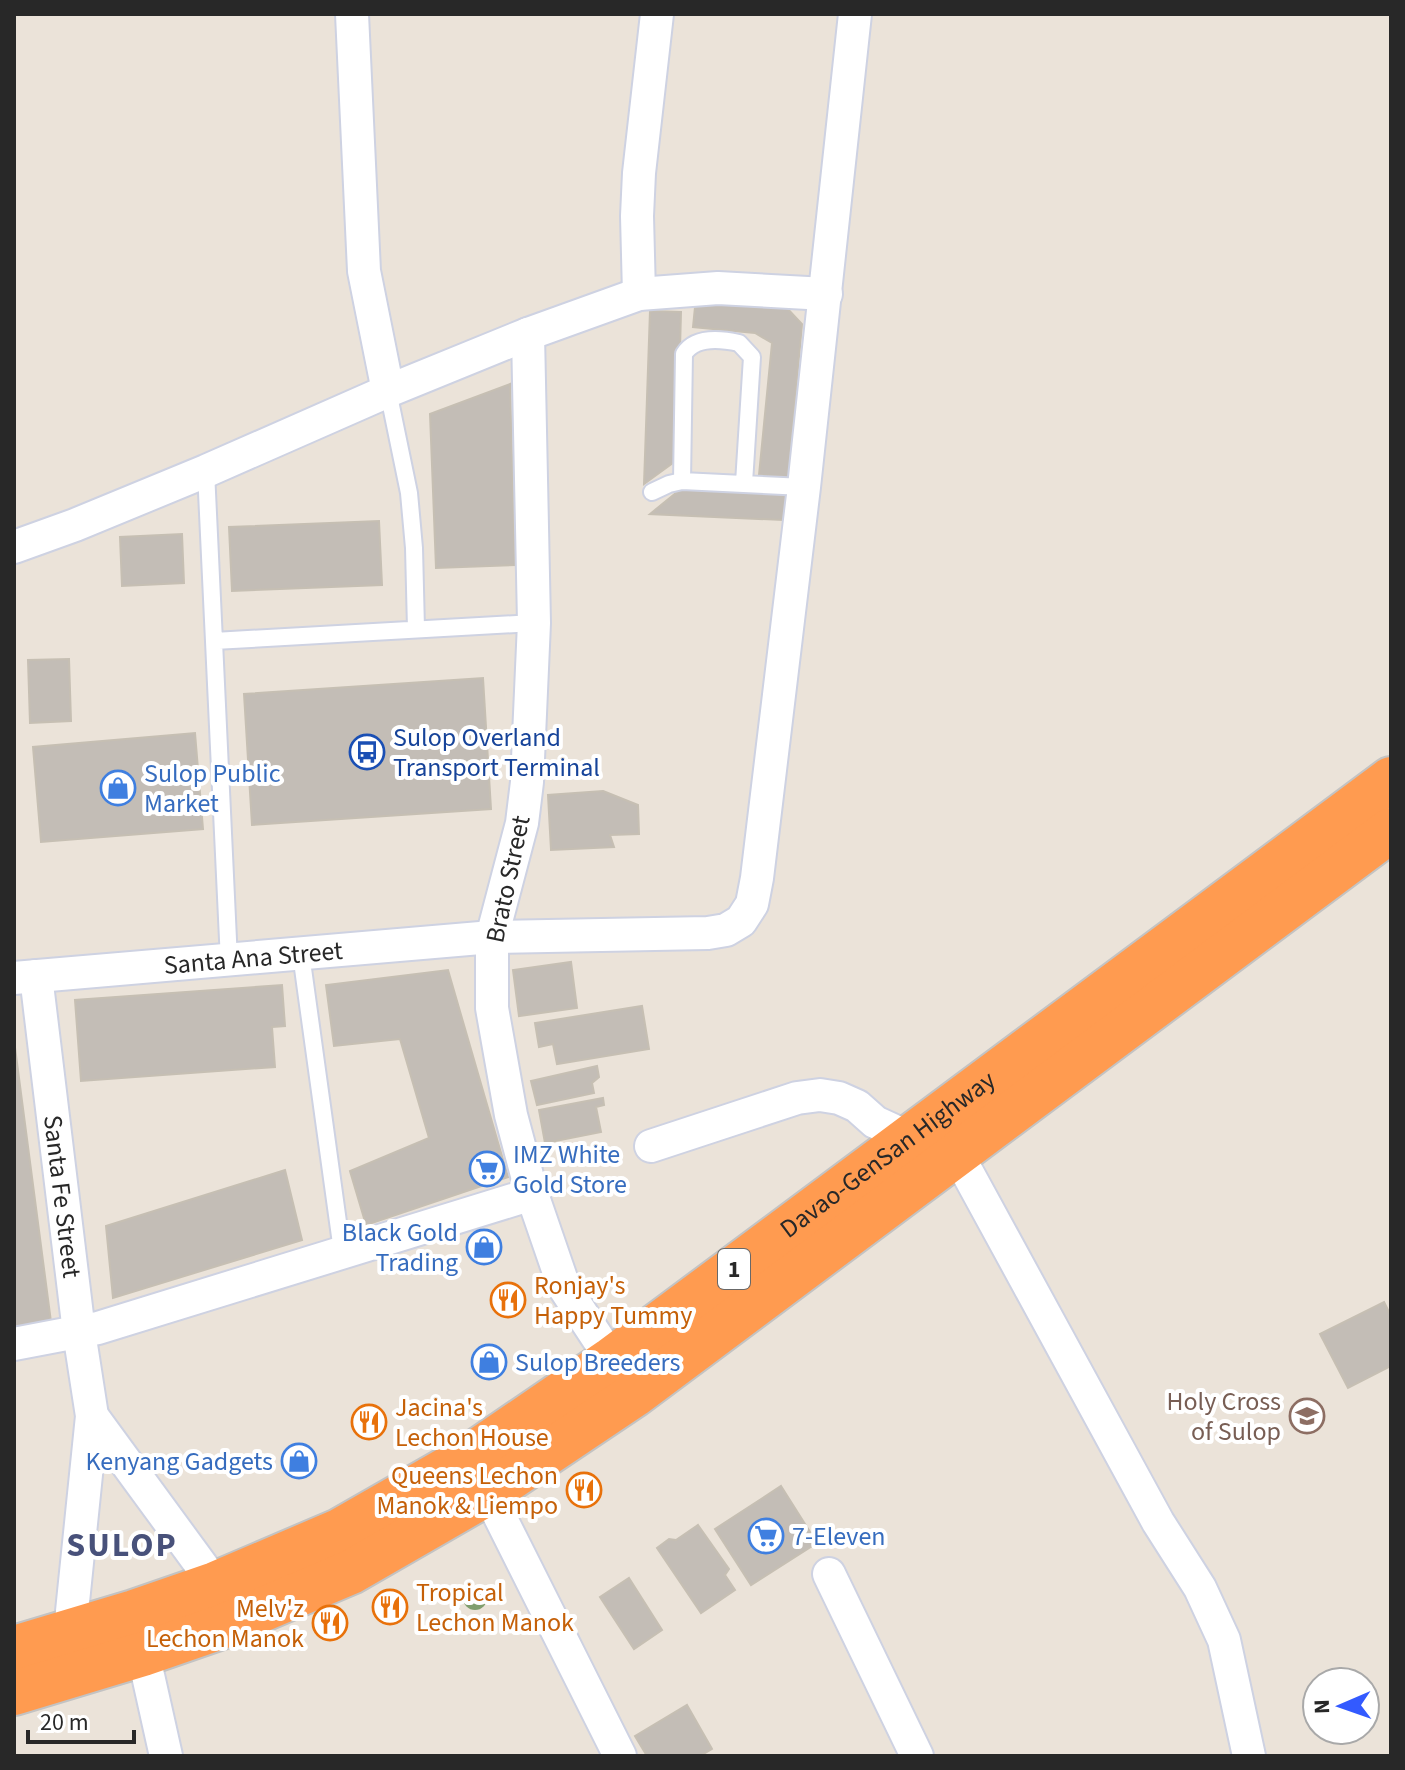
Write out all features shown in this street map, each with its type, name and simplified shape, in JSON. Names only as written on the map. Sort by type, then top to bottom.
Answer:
[{"type":"highway","name":"Davao-GenSan Highway","points":[[14,1693],[221,1627],[351,1572],[479,1474],[623,1377],[1391,779]]},
{"type":"highway","name":"Davao-GenSan Highway","points":[[935,1137],[1239,941],[1391,830]]},
{"type":"highway","name":"Davao-GenSan Highway","points":[[14,1648],[215,1584],[479,1474]]},
{"type":"street","points":[[352,14],[364,271],[388,391]]},
{"type":"street","points":[[639,294],[639,173],[657,14]]},
{"type":"street","name":"Santa Ana Street","points":[[25,977],[492,937],[708,933],[726,930],[741,921],[752,904],[757,878],[826,294],[855,14]]},
{"type":"street","points":[[14,547],[206,471],[528,334],[639,294],[718,288],[826,294]]},
{"type":"street","name":"Brato Street","points":[[528,334],[534,623],[527,782],[522,823],[492,937],[494,1020],[511,1115],[532,1194],[564,1287],[623,1377]]},
{"type":"street","name":"Santa Fe Street","points":[[25,977],[92,1416],[70,1631]]},
{"type":"street","points":[[651,1146],[797,1098],[820,1095],[839,1098],[857,1106],[875,1122],[935,1137],[1158,1522],[1200,1588],[1224,1640],[1249,1756]]},
{"type":"street","points":[[14,1344],[79,1332],[532,1194]]},
{"type":"street","name":"Santa Fe Street","points":[[92,1416],[215,1584]]},
{"type":"street","points":[[479,1474],[620,1756]]},
{"type":"street","points":[[829,1574],[917,1756]]},
{"type":"street","points":[[134,1612],[166,1756]]},
{"type":"lane","points":[[682,481],[684,357],[691,345],[706,340],[739,343],[752,357],[744,483]]},
{"type":"lane","points":[[388,391],[409,493],[416,629]]},
{"type":"lane","points":[[206,471],[229,961]]},
{"type":"lane","points":[[652,492],[682,481],[804,487]]},
{"type":"lane","points":[[214,641],[534,623]]},
{"type":"lane","points":[[301,954],[342,1251]]},
{"type":"building","points":[[696,297],[785,306],[802,324],[788,477],[759,475],[772,343],[755,333],[693,327]]},
{"type":"building","points":[[650,311],[681,312],[677,460],[644,484]]},
{"type":"building","points":[[510,384],[515,565],[436,568],[430,414]]},
{"type":"building","points":[[682,488],[786,494],[783,520],[650,514]]},
{"type":"building","points":[[379,521],[382,585],[232,591],[229,527]]},
{"type":"building","points":[[182,534],[184,583],[122,586],[120,537]]},
{"type":"building","points":[[69,659],[71,721],[30,723],[28,660]]},
{"type":"building","name":"Sulop Overland Transport Terminal","points":[[483,678],[491,809],[252,825],[244,694]]},
{"type":"building","name":"Sulop Public Market","points":[[195,733],[203,829],[41,842],[33,747]]},
{"type":"building","points":[[603,791],[638,805],[639,834],[610,835],[614,847],[551,850],[548,795]]},
{"type":"building","points":[[571,962],[577,1008],[519,1016],[513,970]]},
{"type":"building","points":[[448,970],[508,1177],[366,1225],[350,1171],[429,1138],[400,1039],[334,1046],[326,985]]},
{"type":"building","points":[[282,985],[285,1026],[272,1027],[275,1067],[81,1081],[75,1000]]},
{"type":"building","points":[[642,1006],[649,1049],[557,1064],[553,1044],[539,1047],[535,1023]]},
{"type":"building","points":[[14,1040],[51,1322],[14,1327]]},
{"type":"building","points":[[597,1066],[599,1077],[592,1083],[594,1093],[537,1105],[531,1081]]},
{"type":"building","points":[[603,1098],[604,1105],[596,1107],[601,1132],[545,1143],[539,1110]]},
{"type":"building","points":[[285,1170],[302,1240],[113,1298],[106,1226]]},
{"type":"building","points":[[1384,1302],[1391,1316],[1391,1366],[1348,1388],[1320,1334]]},
{"type":"building","name":"7-Eleven","points":[[781,1486],[817,1543],[751,1585],[715,1529]]},
{"type":"building","points":[[698,1525],[729,1569],[725,1575],[735,1590],[701,1613],[657,1548]]},
{"type":"building","points":[[629,1578],[662,1630],[634,1649],[600,1597]]},
{"type":"building","points":[[687,1705],[712,1749],[700,1756],[647,1756],[635,1736]]},
{"type":"place","name":"Sulop Overland Transport Terminal","points":[[367,752]]},
{"type":"place","name":"Sulop Public Market","points":[[118,788]]},
{"type":"place","name":"IMZ White Gold Store","points":[[487,1169]]},
{"type":"place","name":"Black Gold Trading","points":[[484,1247]]},
{"type":"place","name":"Ronjay's Happy Tummy","points":[[508,1300]]},
{"type":"place","name":"Sulop Breeders","points":[[489,1362]]},
{"type":"place","name":"Holy Cross of Sulop","points":[[1307,1416]]},
{"type":"place","name":"Jacina's Lechon House","points":[[369,1422]]},
{"type":"place","name":"Kenyang Gadgets","points":[[299,1461]]},
{"type":"place","name":"Queens Lechon Manok & Liempo","points":[[584,1490]]},
{"type":"place","name":"7-Eleven","points":[[766,1536]]},
{"type":"place","name":"Tropical Lechon Manok","points":[[390,1607]]},
{"type":"place","name":"Melv'z Lechon Manok","points":[[330,1623]]},
{"type":"district","name":"SULOP","points":[[122,1545]]}]
